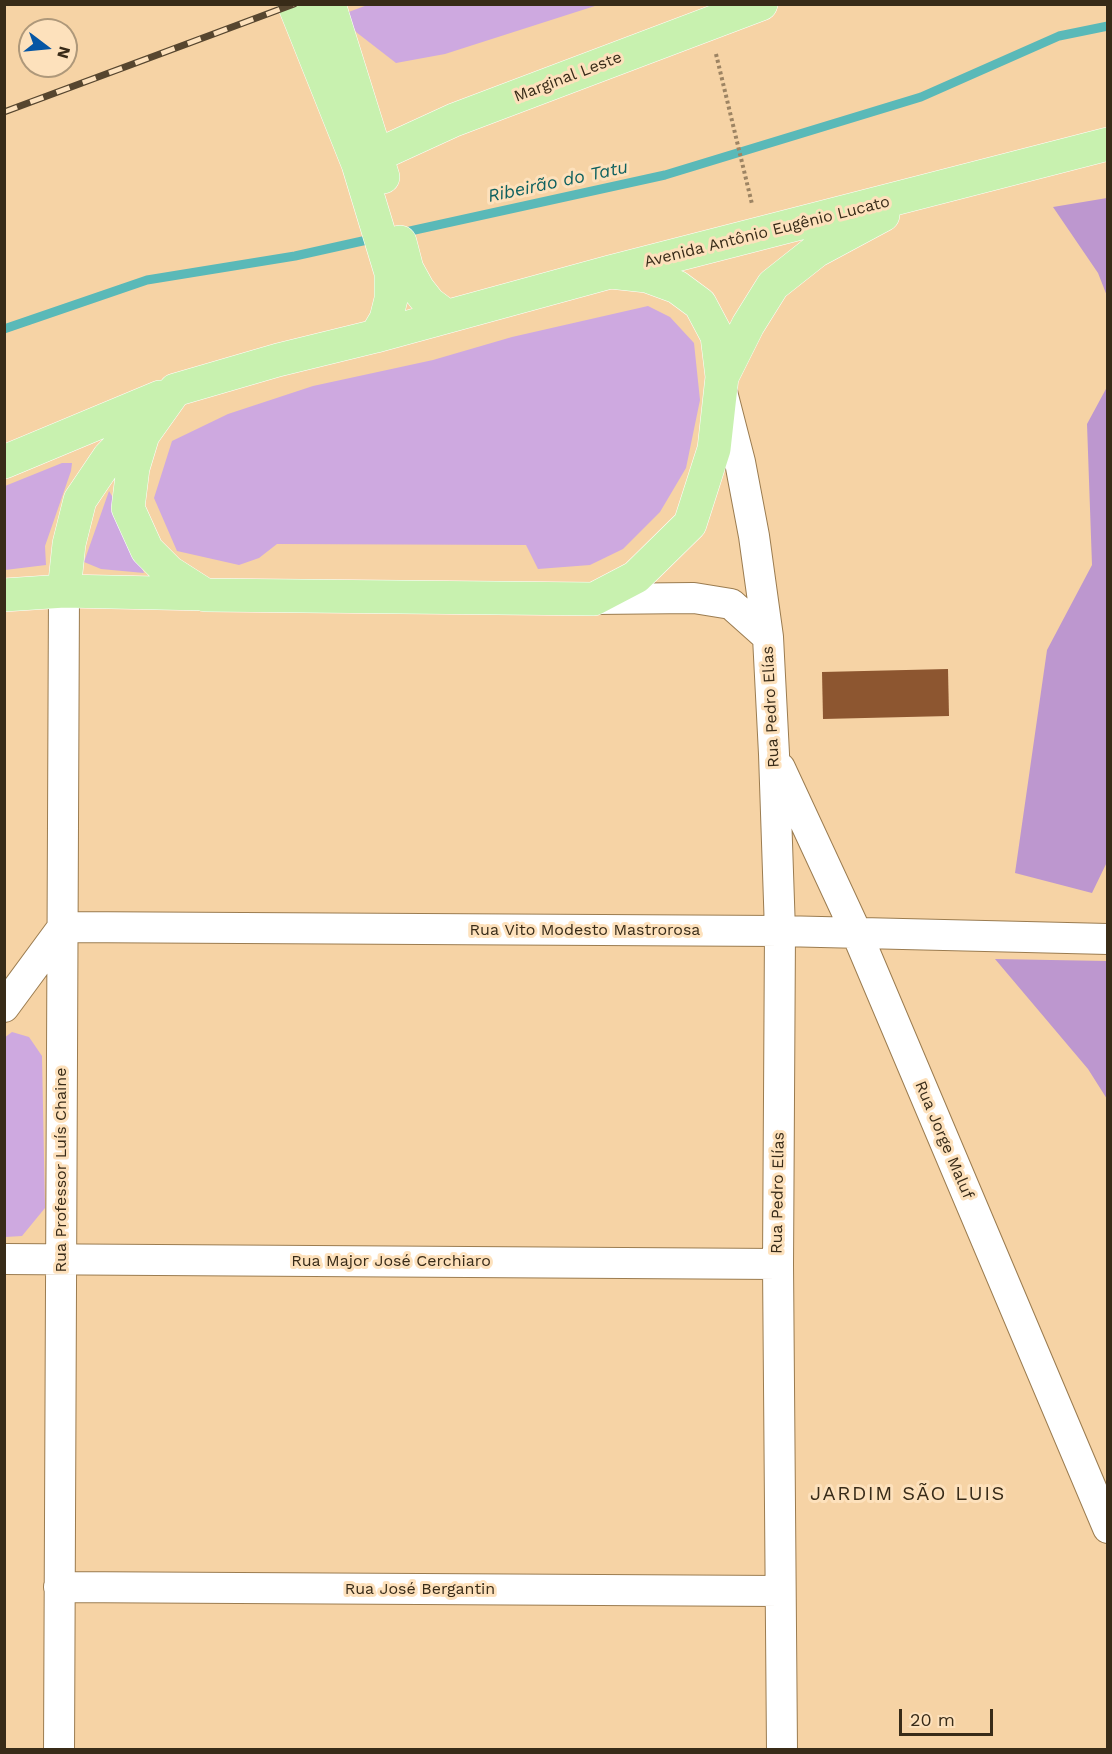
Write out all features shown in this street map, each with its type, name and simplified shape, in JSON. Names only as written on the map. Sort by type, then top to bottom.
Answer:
[{"type":"main road","points":[[294,4],[369,160]]},
{"type":"main road","points":[[329,4],[399,271],[429,303],[445,315]]},
{"type":"main road","name":"Marginal Leste","points":[[369,160],[454,120],[761,4]]},
{"type":"main road","name":"Avenida Antônio Eugênio Lucato","points":[[4,462],[176,390],[278,360],[1107,144]]},
{"type":"main road","name":"Avenida Antônio Eugênio Lucato","points":[[721,382],[748,325],[773,285],[816,251],[924,192]]},
{"type":"main road","points":[[376,336],[386,319],[399,271]]},
{"type":"main road","points":[[4,595],[64,591],[205,595],[594,599],[636,577],[690,524],[714,450],[721,382],[717,336],[700,304],[677,287],[657,280],[610,272]]},
{"type":"main road","points":[[64,591],[69,544],[80,500],[109,457],[176,390]]},
{"type":"main road","points":[[176,390],[143,435],[133,468],[128,508],[147,549],[169,572],[205,595]]},
{"type":"street","name":"Rua Pedro Elías","points":[[721,382],[744,483],[768,637],[774,754],[780,931],[778,1264],[782,1749]]},
{"type":"street","name":"Rua Professor Luís Chaine","points":[[59,1749],[64,591]]},
{"type":"street","name":"Rua Pedro Elías","points":[[594,599],[694,598],[731,604],[768,637]]},
{"type":"street","name":"Rua Jorge Maluf","points":[[774,754],[857,934],[1107,1528]]},
{"type":"street","name":"Rua Vito Modesto Mastrorosa","points":[[63,927],[780,931],[1107,939]]},
{"type":"street","points":[[4,1007],[63,927]]},
{"type":"street","name":"Rua Major José Cerchiaro","points":[[4,1258],[778,1264]]},
{"type":"street","name":"Rua José Bergantin","points":[[59,1587],[780,1591]]},
{"type":"path","points":[[716,52],[751,202]]},
{"type":"shaded area","points":[[370,4],[598,5],[445,54],[396,63],[356,32],[346,13]]},
{"type":"shaded area","points":[[1108,198],[1107,296],[1098,273],[1053,207]]},
{"type":"shaded area","points":[[648,306],[670,317],[694,343],[700,400],[686,468],[660,512],[623,549],[590,565],[538,569],[526,545],[277,544],[259,558],[239,565],[177,551],[154,498],[172,441],[228,414],[313,386],[433,360],[512,337]]},
{"type":"shaded area","points":[[1107,387],[1108,860],[1092,893],[1015,873],[1047,650],[1092,565],[1087,424]]},
{"type":"shaded area","points":[[62,463],[72,463],[71,471],[45,546],[46,565],[5,570],[5,486]]},
{"type":"shaded area","points":[[109,491],[144,573],[101,569],[84,562]]},
{"type":"shaded area","points":[[995,959],[1107,961],[1107,1099],[1088,1069]]},
{"type":"shaded area","points":[[12,1032],[29,1037],[42,1056],[45,1208],[22,1236],[5,1237],[4,1038]]},
{"type":"building","points":[[948,669],[949,716],[823,719],[822,672]]},
{"type":"waterway","name":"Ribeirão do Tatu","points":[[401,233],[665,175],[921,97],[1059,36],[1108,26]]},
{"type":"waterway","name":"Ribeirão do Tatu","points":[[4,329],[147,280],[295,256],[376,238]]},
{"type":"railway","points":[[4,112],[294,4]]},
{"type":"district","name":"JARDIM SÃO LUIS","points":[[908,1494]]}]
